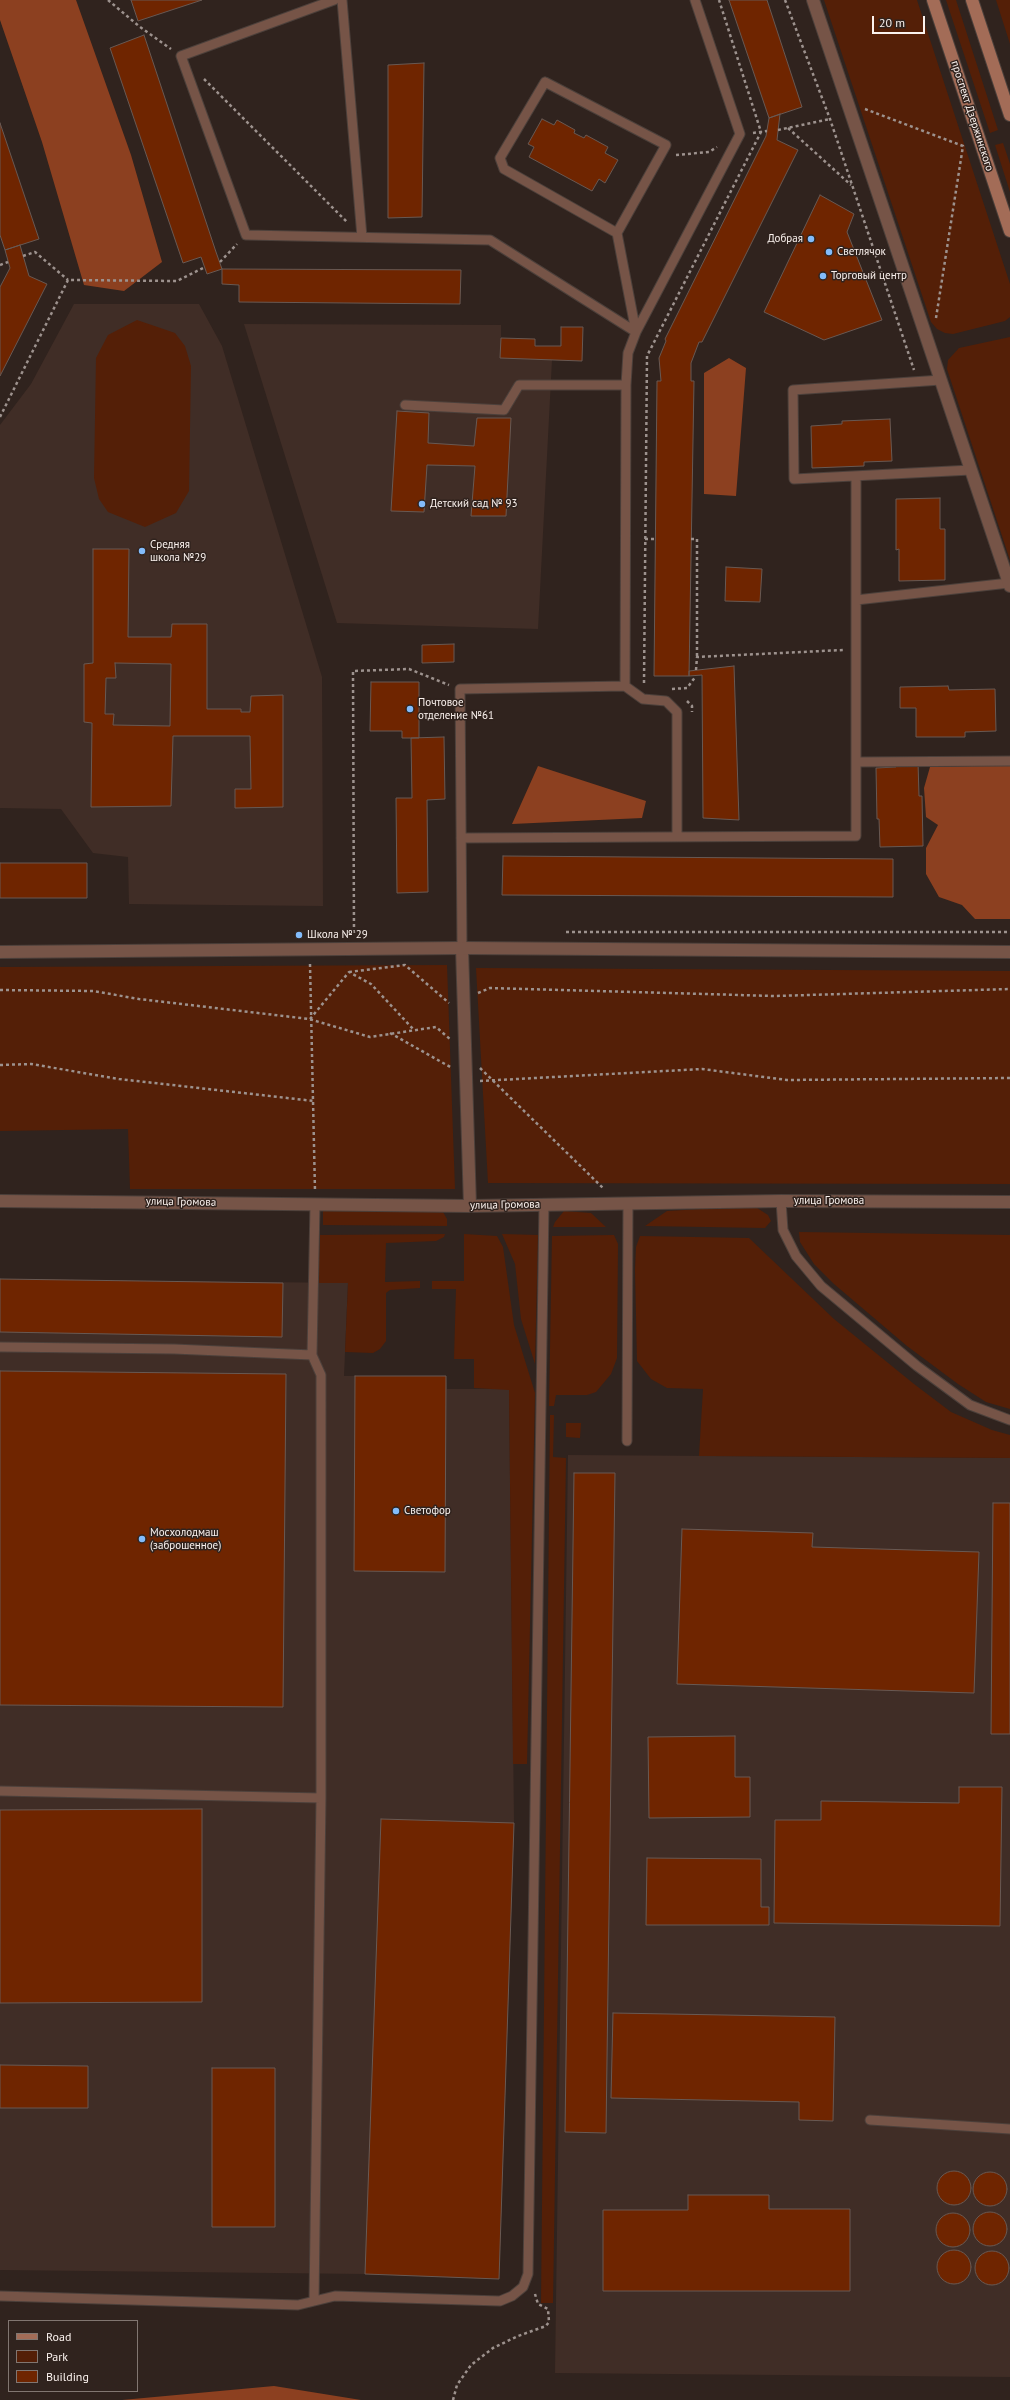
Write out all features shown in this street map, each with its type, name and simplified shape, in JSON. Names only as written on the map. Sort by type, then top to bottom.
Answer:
[{"type":"main road","name":"проспект Дзержинского","points":[[933,0],[1010,231]]},
{"type":"main road","points":[[972,0],[1010,116]]},
{"type":"street","points":[[814,0],[1010,584]]},
{"type":"street","points":[[462,948],[470,1206]]},
{"type":"street","points":[[0,952],[462,948],[1010,952]]},
{"type":"street","name":"улица Громова","points":[[0,1201],[470,1206],[781,1201],[1010,1202]]},
{"type":"lane","points":[[334,0],[181,56],[246,235],[490,240],[636,332]]},
{"type":"lane","points":[[342,0],[362,237]]},
{"type":"lane","points":[[625,686],[626,385],[628,354],[636,332],[740,134],[695,0]]},
{"type":"lane","points":[[617,233],[504,169],[500,158],[545,82],[666,145],[617,233],[636,332]]},
{"type":"lane","points":[[941,380],[793,390],[794,479],[971,470]]},
{"type":"lane","points":[[405,405],[504,410],[518,385],[626,385]]},
{"type":"lane","points":[[461,838],[856,836],[856,476]]},
{"type":"lane","points":[[856,600],[1010,584]]},
{"type":"lane","points":[[462,948],[460,689],[625,686],[643,699],[666,701],[677,712],[677,837]]},
{"type":"lane","points":[[856,762],[1010,761]]},
{"type":"lane","points":[[781,1201],[783,1230],[796,1256],[821,1286],[917,1366],[970,1405],[1010,1420]]},
{"type":"lane","points":[[624,1203],[627,1442]]},
{"type":"lane","points":[[314,2301],[321,1798],[320,1376],[312,1355],[315,1204]]},
{"type":"lane","points":[[0,2296],[298,2305],[335,2296],[500,2301],[512,2296],[523,2287],[528,2274],[544,1204]]},
{"type":"lane","points":[[0,1347],[174,1350],[312,1355]]},
{"type":"lane","points":[[0,1791],[321,1798]]},
{"type":"lane","points":[[870,2120],[1010,2129]]},
{"type":"path","points":[[108,0],[140,27],[181,56]]},
{"type":"path","points":[[643,699],[647,356],[761,132],[719,0]]},
{"type":"path","points":[[786,0],[830,119],[918,381]]},
{"type":"path","points":[[203,78],[362,237]]},
{"type":"path","points":[[864,109],[963,146],[931,348]]},
{"type":"path","points":[[778,130],[830,119]]},
{"type":"path","points":[[788,128],[852,186]]},
{"type":"path","points":[[761,132],[767,131]]},
{"type":"path","points":[[661,153],[683,156],[709,152],[740,134]]},
{"type":"path","points":[[220,262],[246,235]]},
{"type":"path","points":[[23,256],[35,252],[68,280],[177,280],[205,267]]},
{"type":"path","points":[[0,265],[8,262]]},
{"type":"path","points":[[0,417],[68,280]]},
{"type":"path","points":[[691,539],[697,538],[696,670]]},
{"type":"path","points":[[645,539],[656,539]]},
{"type":"path","points":[[697,657],[856,649]]},
{"type":"path","points":[[354,933],[353,671],[409,670],[460,689]]},
{"type":"path","points":[[666,689],[687,688],[696,676]]},
{"type":"path","points":[[310,949],[309,1019],[314,1101],[315,1204]]},
{"type":"path","points":[[309,1019],[349,972],[405,965],[449,1004],[490,988],[775,996],[1010,989]]},
{"type":"path","points":[[349,972],[371,984],[414,1030]]},
{"type":"path","points":[[0,990],[93,991],[139,999],[309,1019],[370,1036],[436,1027],[624,1203]]},
{"type":"path","points":[[390,1033],[475,1081],[702,1069],[787,1080],[1010,1078]]},
{"type":"path","points":[[0,1065],[31,1064],[119,1080],[314,1101]]},
{"type":"path","points":[[453,2400],[457,2385],[471,2365],[493,2348],[518,2336],[546,2326],[549,2322],[548,2309]]},
{"type":"shaded area","points":[[0,0],[76,0],[131,155],[162,262],[124,291],[84,285],[42,142],[0,20]]},
{"type":"shaded area","name":"Средняя школа №29","points":[[74,304],[199,304],[222,346],[322,677],[323,906],[129,904],[128,857],[93,853],[61,809],[0,808],[0,425],[31,384]]},
{"type":"shaded area","name":"Детский сад № 93","points":[[244,324],[501,325],[501,338],[535,339],[535,346],[560,346],[561,327],[583,327],[582,361],[552,360],[538,629],[337,623]]},
{"type":"shaded area","points":[[729,358],[746,368],[736,496],[704,494],[704,373]]},
{"type":"shaded area","points":[[1010,765],[1010,919],[975,919],[962,905],[939,897],[926,874],[926,848],[938,825],[926,817],[924,788],[930,767]]},
{"type":"shaded area","points":[[538,766],[646,801],[642,818],[512,824]]},
{"type":"shaded area","points":[[0,1279],[348,1283],[344,1376],[446,1376],[447,1389],[509,1389],[514,1823],[499,2279],[365,2274],[0,2270]]},
{"type":"shaded area","points":[[568,1455],[1010,1458],[1010,2377],[555,2373]]},
{"type":"shaded area","points":[[274,2386],[361,2400],[122,2400]]},
{"type":"green space","points":[[824,0],[917,0],[1010,284],[1010,317],[1005,321],[953,334],[945,333],[937,329],[931,322]]},
{"type":"green space","points":[[946,0],[956,0],[998,130],[990,133]]},
{"type":"green space","points":[[996,0],[1010,0],[1010,44]]},
{"type":"green space","points":[[1003,143],[1010,164],[1010,192],[995,145]]},
{"type":"green space","points":[[137,320],[175,333],[185,346],[191,366],[189,491],[176,513],[145,527],[108,512],[99,499],[94,478],[96,358],[108,335]]},
{"type":"green space","points":[[1010,337],[1010,560],[947,369],[948,360],[959,348]]},
{"type":"green space","points":[[447,965],[455,1189],[130,1189],[128,1129],[0,1131],[0,967]]},
{"type":"green space","points":[[476,968],[1010,971],[1010,1184],[488,1183]]},
{"type":"green space","points":[[754,1206],[768,1215],[771,1221],[765,1228],[645,1226],[667,1211]]},
{"type":"green space","points":[[323,1208],[436,1209],[443,1212],[447,1219],[447,1226],[323,1225]]},
{"type":"green space","points":[[564,1211],[591,1213],[606,1227],[553,1227]]},
{"type":"green space","points":[[799,1232],[1010,1235],[1010,1409],[986,1402],[958,1384],[907,1346],[834,1284],[814,1264],[800,1242]]},
{"type":"green space","points":[[445,1234],[444,1237],[436,1241],[386,1243],[385,1282],[420,1281],[420,1288],[390,1290],[386,1293],[386,1341],[380,1349],[373,1353],[345,1352],[348,1283],[318,1283],[320,1235]]},
{"type":"green space","points":[[464,1234],[497,1236],[503,1247],[514,1325],[535,1393],[527,1764],[513,1764],[509,1390],[474,1388],[474,1359],[454,1359],[456,1289],[432,1289],[432,1281],[464,1281]]},
{"type":"green space","points":[[502,1234],[538,1235],[535,1364],[521,1319],[515,1264]]},
{"type":"green space","points":[[614,1235],[618,1244],[617,1358],[611,1374],[596,1392],[587,1395],[556,1395],[554,1406],[549,1406],[552,1236]]},
{"type":"green space","points":[[640,1236],[749,1238],[834,1319],[951,1412],[992,1430],[1010,1435],[1010,1458],[699,1456],[703,1389],[667,1388],[651,1379],[637,1361],[635,1270],[636,1247]]},
{"type":"green space","points":[[550,1415],[554,1415],[553,1457],[566,1458],[553,2303],[541,2303]]},
{"type":"green space","points":[[566,1423],[581,1423],[580,1438],[566,1437]]},
{"type":"building","points":[[131,0],[202,0],[138,21]]},
{"type":"building","points":[[729,0],[767,0],[802,107],[769,118]]},
{"type":"building","points":[[144,35],[222,269],[207,274],[201,257],[183,263],[110,48]]},
{"type":"building","points":[[424,63],[422,217],[388,218],[388,65]]},
{"type":"building","points":[[780,114],[777,140],[798,150],[702,342],[699,342],[691,363],[691,381],[694,381],[689,676],[654,676],[657,381],[661,381],[659,358],[666,341],[665,339],[766,136],[769,118]]},
{"type":"building","points":[[542,119],[554,125],[557,120],[575,130],[574,133],[584,138],[586,135],[608,147],[605,153],[618,160],[605,183],[599,179],[592,191],[529,157],[534,147],[528,144]]},
{"type":"building","points":[[0,123],[39,239],[5,250],[0,235]]},
{"type":"building","name":"Торговый центр","points":[[820,195],[854,214],[847,232],[882,320],[824,340],[764,312]]},
{"type":"building","points":[[20,245],[29,276],[47,284],[0,376],[0,287],[10,268],[5,250]]},
{"type":"building","points":[[222,269],[461,270],[460,304],[239,302],[239,285],[222,284]]},
{"type":"building","points":[[561,327],[583,327],[582,361],[500,358],[501,338],[535,339],[535,346],[561,346]]},
{"type":"building","points":[[397,411],[429,413],[428,443],[474,446],[477,418],[511,418],[506,516],[471,516],[475,466],[427,465],[424,512],[391,511]]},
{"type":"building","points":[[890,419],[892,461],[864,462],[864,466],[812,468],[811,426],[842,424],[842,421]]},
{"type":"building","points":[[940,498],[940,529],[945,529],[945,580],[899,581],[899,549],[896,550],[896,499]]},
{"type":"building","points":[[93,549],[129,549],[128,637],[171,637],[172,624],[207,624],[207,709],[241,709],[241,712],[250,712],[251,696],[283,695],[283,807],[235,808],[235,789],[251,789],[250,736],[173,736],[171,806],[91,807],[92,723],[84,722],[84,664],[93,663]],"holes":[[[115,663],[171,664],[170,726],[113,725],[114,714],[105,714],[106,678],[116,678]]]},
{"type":"building","points":[[726,567],[762,569],[760,602],[725,601]]},
{"type":"building","points":[[454,644],[454,662],[422,663],[422,645]]},
{"type":"building","points":[[734,666],[739,820],[703,818],[702,675],[689,676],[689,671]]},
{"type":"building","points":[[371,682],[419,682],[419,738],[402,738],[402,731],[370,731]]},
{"type":"building","points":[[948,686],[949,690],[995,689],[996,731],[965,732],[965,737],[916,737],[916,708],[900,708],[900,687]]},
{"type":"building","points":[[444,737],[445,799],[427,800],[428,892],[397,893],[396,798],[412,798],[411,738]]},
{"type":"building","points":[[896,762],[918,762],[919,796],[922,796],[923,846],[880,847],[879,819],[877,819],[876,768],[896,767]]},
{"type":"building","points":[[503,856],[893,859],[893,897],[502,895]]},
{"type":"building","points":[[0,863],[87,863],[87,898],[0,898]]},
{"type":"building","points":[[0,1279],[283,1283],[282,1337],[0,1332]]},
{"type":"building","name":"Мосхолодмаш (заброшенное)","points":[[0,1371],[286,1374],[283,1707],[0,1705]]},
{"type":"building","points":[[355,1376],[446,1376],[445,1572],[354,1571]]},
{"type":"building","points":[[574,1473],[615,1473],[606,2133],[565,2132]]},
{"type":"building","points":[[993,1503],[1010,1503],[1010,1734],[991,1734]]},
{"type":"building","points":[[682,1529],[813,1533],[812,1547],[979,1552],[974,1693],[677,1684]]},
{"type":"building","points":[[735,1736],[735,1777],[750,1777],[750,1817],[649,1818],[648,1737]]},
{"type":"building","points":[[959,1787],[1002,1787],[1000,1926],[774,1923],[775,1820],[821,1820],[821,1801],[959,1803]]},
{"type":"building","points":[[202,1809],[202,2002],[0,2003],[0,1810]]},
{"type":"building","points":[[381,1819],[514,1823],[499,2279],[365,2274]]},
{"type":"building","points":[[647,1858],[761,1859],[761,1907],[769,1907],[769,1925],[646,1925]]},
{"type":"building","points":[[613,2013],[835,2017],[833,2121],[799,2120],[799,2102],[611,2098]]},
{"type":"building","points":[[0,2065],[88,2066],[88,2108],[0,2108]]},
{"type":"building","points":[[212,2068],[275,2068],[275,2227],[212,2227]]},
{"type":"building","points":[[957,2171],[966,2176],[970,2181],[970,2195],[966,2200],[961,2204],[951,2205],[947,2204],[938,2195],[937,2185],[938,2181],[947,2172]]},
{"type":"building","points":[[987,2172],[993,2172],[1002,2177],[1006,2183],[1006,2195],[1002,2201],[993,2206],[987,2206],[978,2201],[973,2192],[973,2186],[978,2177]]},
{"type":"building","points":[[688,2195],[769,2195],[769,2209],[850,2209],[850,2291],[603,2291],[603,2210],[688,2210]]},
{"type":"building","points":[[987,2212],[993,2212],[1002,2217],[1006,2223],[1006,2235],[1002,2241],[993,2246],[987,2246],[978,2241],[973,2232],[973,2226],[978,2217]]},
{"type":"building","points":[[950,2213],[956,2213],[965,2218],[969,2224],[969,2236],[965,2242],[956,2247],[950,2247],[941,2242],[936,2233],[936,2227],[941,2218]]},
{"type":"building","points":[[951,2250],[957,2250],[966,2255],[970,2261],[970,2273],[966,2279],[957,2284],[951,2284],[942,2279],[937,2270],[937,2264],[942,2255]]},
{"type":"building","points":[[989,2251],[995,2251],[1004,2256],[1008,2262],[1008,2274],[1004,2280],[995,2285],[989,2285],[980,2280],[975,2271],[975,2265],[980,2256]]},
{"type":"place","name":"Добрая","points":[[811,239]]},
{"type":"place","name":"Светлячок","points":[[829,252]]},
{"type":"place","name":"Торговый центр","points":[[823,276]]},
{"type":"place","name":"Детский сад № 93","points":[[422,504]]},
{"type":"place","name":"Средняя школа №29","points":[[142,551]]},
{"type":"place","name":"Почтовое отделение №61","points":[[410,709]]},
{"type":"place","name":"Школа № 29","points":[[299,935]]},
{"type":"place","name":"Светофор","points":[[396,1511]]},
{"type":"place","name":"Мосхолодмаш (заброшенное)","points":[[142,1539]]}]
